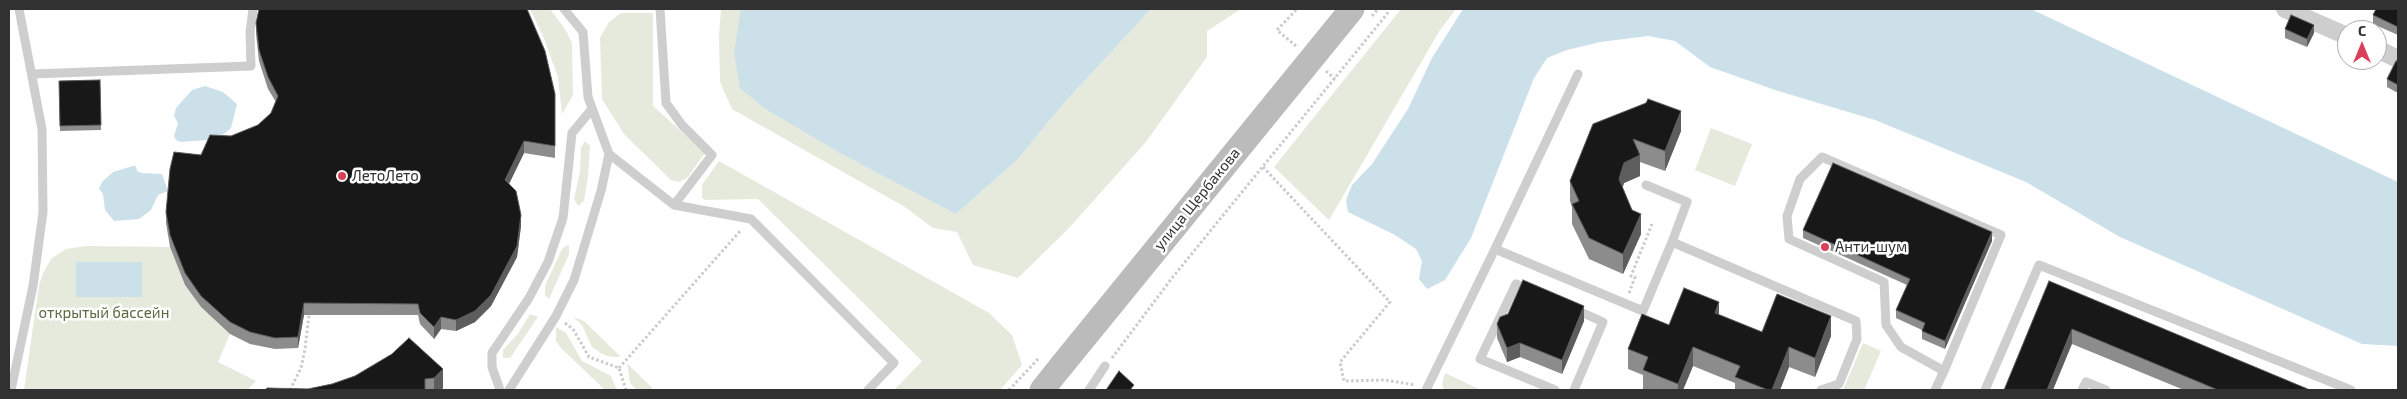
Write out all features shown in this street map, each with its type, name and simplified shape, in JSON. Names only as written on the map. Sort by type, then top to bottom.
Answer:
[{"type":"main road","name":"улица Щербакова","points":[[1042,390],[1051,360],[1352,9]]},
{"type":"street","points":[[2285,9],[2337,32]]},
{"type":"lane","points":[[11,390],[33,286],[43,212],[42,129],[19,9]]},
{"type":"lane","points":[[32,74],[251,66],[250,32],[253,9]]},
{"type":"lane","points":[[564,9],[583,32],[588,97],[609,154],[674,205],[751,219],[894,363],[868,390]]},
{"type":"lane","points":[[660,9],[666,103],[682,125],[712,155],[674,205]]},
{"type":"lane","points":[[1426,389],[1578,74]]},
{"type":"lane","points":[[500,390],[492,367],[492,353],[529,298],[548,262],[563,218],[572,133],[592,109]]},
{"type":"lane","points":[[509,390],[556,316],[574,280],[601,191],[609,154]]},
{"type":"lane","points":[[1936,390],[1944,371],[2001,235],[1822,157],[1800,179],[1787,216],[1789,239],[1884,282],[1886,325],[1901,346],[1944,371]]},
{"type":"lane","points":[[1495,249],[1643,311],[1687,202],[1646,185]]},
{"type":"lane","points":[[1672,242],[1856,321],[1857,339],[1839,384],[1821,390]]},
{"type":"lane","points":[[1985,390],[2039,265],[2351,390]]},
{"type":"lane","points":[[1542,295],[1516,284],[1480,359],[1555,390]]},
{"type":"lane","points":[[1568,307],[1603,322],[1574,390]]},
{"type":"lane","points":[[1089,390],[1105,366]]},
{"type":"lane","points":[[2082,390],[2086,382],[2106,390]]},
{"type":"path","points":[[1105,366],[1172,278],[1387,14],[1388,9]]},
{"type":"path","points":[[1262,167],[1390,302],[1340,362],[1344,381],[1385,380],[1426,389]]},
{"type":"path","points":[[619,368],[751,219]]},
{"type":"path","points":[[1625,303],[1635,277],[1631,276],[1652,224]]},
{"type":"path","points":[[290,390],[301,368],[306,349],[309,315]]},
{"type":"path","points":[[556,316],[573,329],[589,357],[619,368]]},
{"type":"path","points":[[1009,390],[1051,360]]},
{"type":"path","points":[[619,368],[626,390]]},
{"type":"green space","points":[[530,9],[550,9],[565,29],[572,43],[573,95],[562,114],[558,77],[543,36]]},
{"type":"green space","points":[[721,9],[741,9],[741,13],[956,214],[1017,160],[1064,103],[1151,9],[1241,9],[1207,31],[1207,57],[1145,143],[1069,228],[1018,278],[973,265],[957,232],[933,228],[905,207],[732,109],[720,82],[719,36]]},
{"type":"green space","points":[[1401,9],[1456,9],[1440,30],[1329,220],[1274,167]]},
{"type":"green space","points":[[621,13],[653,13],[653,106],[705,153],[687,178],[679,182],[671,180],[624,134],[602,99],[600,38],[609,22]]},
{"type":"green space","points":[[1711,128],[1752,144],[1735,186],[1695,170]]},
{"type":"green space","points":[[585,141],[590,146],[588,176],[584,201],[578,206],[574,199],[580,172],[581,148]]},
{"type":"green space","points":[[719,161],[989,313],[1012,335],[1022,365],[1000,390],[894,390],[922,361],[758,199],[706,200],[702,198],[702,185]]},
{"type":"green space","points":[[567,245],[569,246],[569,254],[549,299],[545,295],[545,286],[562,249]]},
{"type":"green space","name":"открытый бассейн","points":[[86,246],[170,247],[185,285],[201,307],[230,334],[218,362],[256,381],[247,390],[24,390],[39,285],[44,271],[52,258],[66,249]]},
{"type":"green space","points":[[530,314],[538,317],[510,358],[503,358],[503,350],[518,334]]},
{"type":"green space","points":[[573,317],[584,321],[621,357],[602,354],[592,347],[582,325]]},
{"type":"green space","points":[[556,327],[566,333],[582,361],[611,376],[617,390],[605,390],[561,348],[556,341]]},
{"type":"green space","points":[[1863,343],[1881,351],[1864,390],[1843,390]]},
{"type":"green space","points":[[627,363],[654,390],[637,390],[630,383]]},
{"type":"green space","points":[[1445,373],[1481,390],[1444,390],[1442,384]]},
{"type":"water","points":[[741,9],[1151,9],[1064,103],[1017,160],[956,214],[840,153],[764,108],[740,88],[734,53]]},
{"type":"water","points":[[1463,9],[2031,9],[2398,182],[2398,346],[2362,344],[2120,237],[2026,182],[1875,120],[1775,90],[1710,67],[1675,41],[1648,36],[1600,42],[1567,50],[1547,58],[1534,78],[1471,238],[1445,280],[1427,289],[1419,279],[1422,261],[1416,249],[1395,235],[1348,212],[1346,200],[1352,185],[1372,164],[1408,109],[1432,58]]},
{"type":"water","points":[[205,86],[223,92],[237,104],[231,128],[224,134],[207,140],[181,142],[176,140],[174,136],[178,123],[174,116],[176,108],[192,90]]},
{"type":"water","points":[[136,166],[137,171],[141,173],[162,174],[168,191],[158,195],[151,210],[139,219],[114,221],[105,210],[103,194],[99,189],[102,182],[113,172]]},
{"type":"water","points":[[76,262],[142,262],[142,297],[76,297]]},
{"type":"building","name":"ЛетоЛето","points":[[259,9],[527,9],[545,51],[555,94],[555,146],[524,141],[505,180],[516,191],[521,215],[517,246],[491,295],[475,311],[456,320],[441,317],[434,327],[420,313],[418,304],[304,303],[298,337],[275,338],[250,332],[230,322],[201,296],[185,273],[170,235],[166,212],[170,169],[174,152],[201,155],[210,135],[231,136],[258,125],[271,113],[278,96],[268,77],[259,50],[256,23]]},
{"type":"building","points":[[2376,9],[2398,9],[2398,27],[2387,20],[2373,15]]},
{"type":"building","points":[[2291,15],[2314,25],[2307,39],[2285,29]]},
{"type":"building","points":[[2396,61],[2398,61],[2398,85],[2387,79]]},
{"type":"building","points":[[100,80],[101,125],[60,126],[59,81]]},
{"type":"building","points":[[1648,99],[1681,111],[1665,151],[1633,139],[1640,155],[1624,163],[1619,179],[1632,210],[1641,214],[1623,254],[1589,238],[1572,204],[1579,201],[1570,181],[1593,124],[1646,103]]},
{"type":"building","points":[[1833,163],[1992,232],[1945,341],[1922,331],[1925,323],[1896,310],[1910,279],[1803,230]]},
{"type":"building","points":[[1523,280],[1584,306],[1562,360],[1520,343],[1507,348],[1497,324],[1500,317],[1508,314]]},
{"type":"building","points":[[2049,281],[2310,390],[2218,390],[2072,329],[2047,390],[2004,390]]},
{"type":"building","points":[[1684,288],[1719,302],[1715,313],[1762,332],[1777,294],[1831,316],[1815,358],[1789,347],[1772,390],[1735,377],[1740,366],[1693,347],[1678,384],[1643,370],[1648,357],[1628,349],[1642,314],[1669,325]]},
{"type":"building","points":[[409,338],[443,369],[434,378],[425,379],[425,390],[265,390],[267,388],[308,389],[332,384],[355,376],[392,354]]},
{"type":"building","points":[[1119,371],[1134,385],[1130,390],[1106,390]]},
{"type":"place","name":"ЛетоЛето","points":[[342,176]]},
{"type":"place","name":"Анти-шум","points":[[1825,247]]}]
